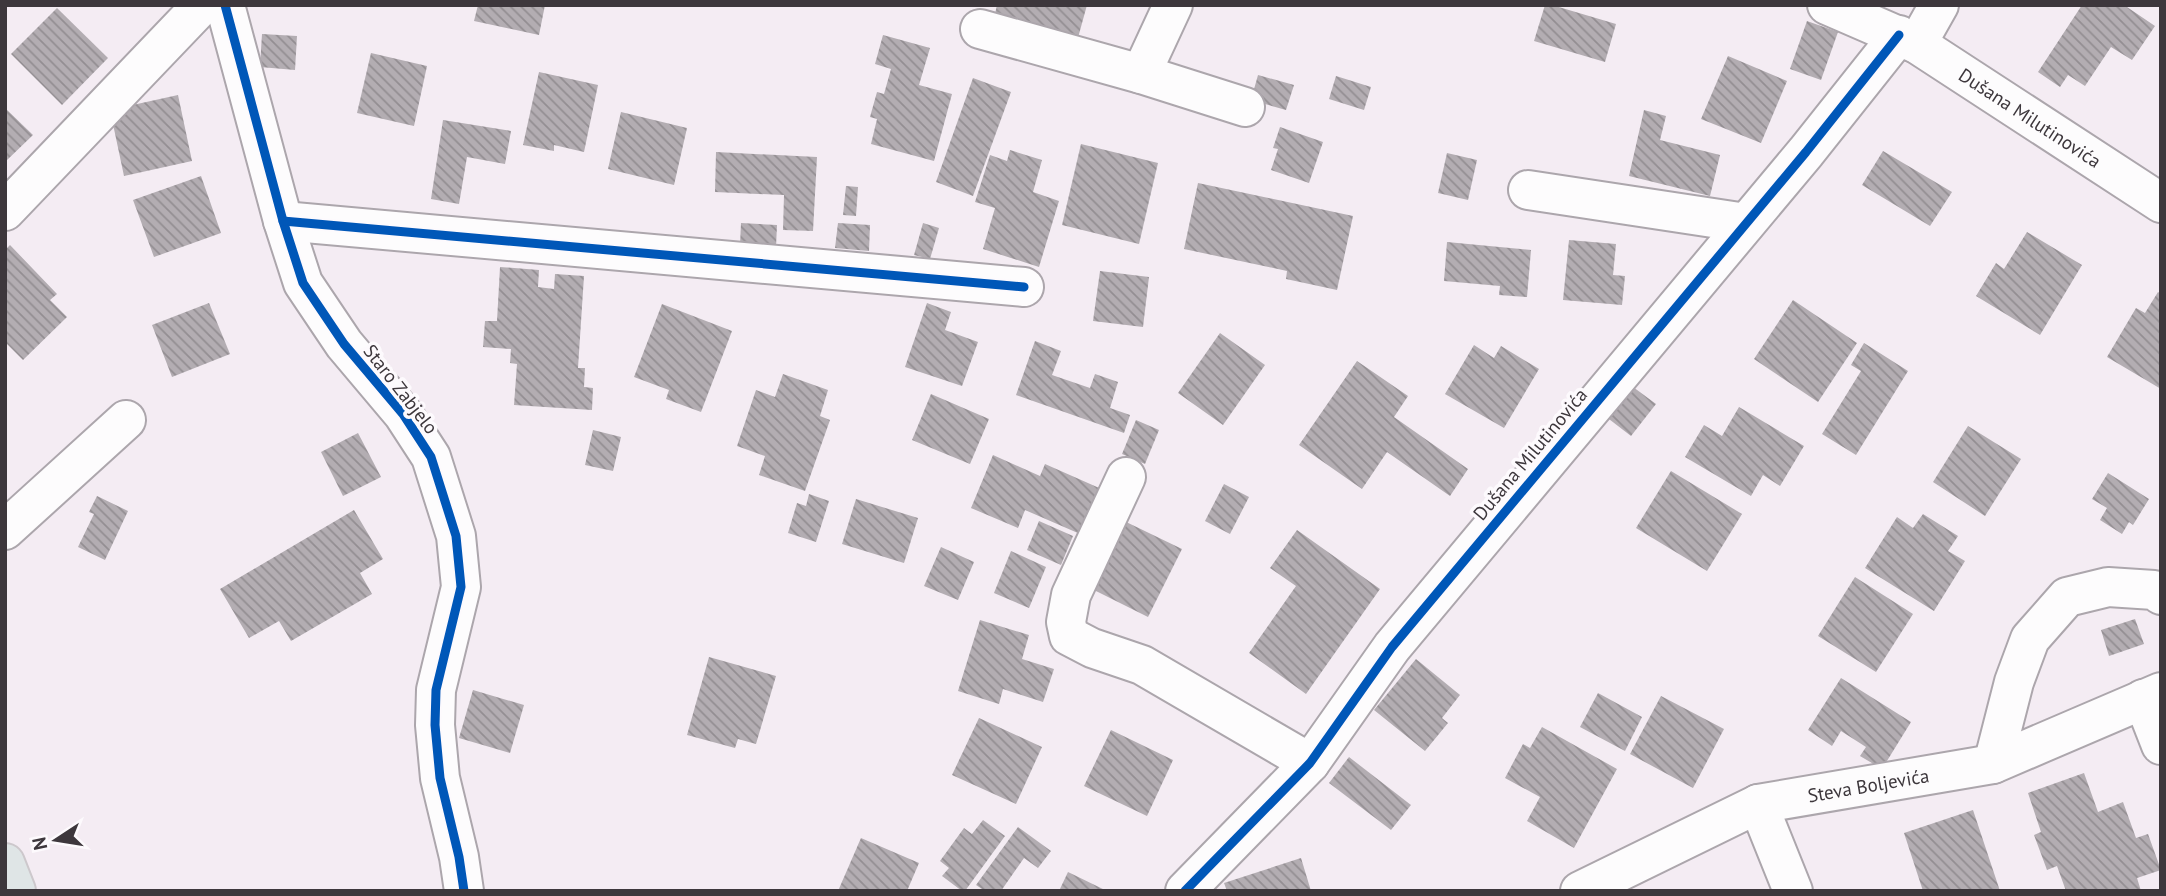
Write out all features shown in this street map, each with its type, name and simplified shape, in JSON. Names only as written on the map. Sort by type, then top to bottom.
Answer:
[{"type":"main road","points":[[5,863],[16,891]]},
{"type":"street","points":[[5,211],[202,5]]},
{"type":"street","name":"Staro Zabjelo","points":[[225,5],[283,221],[303,283],[344,344],[403,414],[431,457],[456,536],[461,587],[436,690],[435,725],[440,778],[459,857],[464,891]]},
{"type":"street","points":[[1141,74],[1172,5]]},
{"type":"street","name":"Dušana Milutinovića","points":[[1827,5],[1908,39],[2161,203]]},
{"type":"street","points":[[1908,39],[1939,5]]},
{"type":"street","points":[[980,29],[1141,74],[1245,107]]},
{"type":"street","name":"Dušana Milutinovića","points":[[1185,891],[1310,763],[1392,647],[1746,223],[1908,39]]},
{"type":"street","points":[[1528,190],[1746,223]]},
{"type":"street","points":[[283,221],[1024,287]]},
{"type":"street","points":[[5,530],[127,420]]},
{"type":"street","points":[[1126,477],[1071,595],[1066,622],[1069,636],[1092,649],[1142,665],[1310,763]]},
{"type":"street","points":[[1993,764],[2014,682],[2030,639],[2067,597],[2108,587],[2154,590],[2161,595]]},
{"type":"street","points":[[2152,695],[2161,745]]},
{"type":"street","name":"Steva Boljevića","points":[[1580,891],[1758,804],[1993,764],[2152,695]]},
{"type":"street","points":[[1758,804],[1793,891]]},
{"type":"building","points":[[478,5],[545,5],[539,35],[474,21]]},
{"type":"building","points":[[997,5],[1087,5],[1076,45],[993,23]]},
{"type":"building","points":[[1545,5],[1616,24],[1605,62],[1534,41]]},
{"type":"building","points":[[2082,5],[2124,5],[2155,26],[2132,60],[2111,47],[2085,86],[2068,75],[2060,87],[2038,72]]},
{"type":"building","points":[[57,8],[108,58],[62,105],[11,54]]},
{"type":"building","points":[[1807,21],[1838,32],[1821,80],[1790,69]]},
{"type":"building","points":[[262,34],[297,36],[295,70],[260,67]]},
{"type":"building","points":[[883,35],[930,48],[919,85],[952,94],[934,161],[871,144],[877,119],[870,117],[877,92],[884,94],[891,69],[875,64]]},
{"type":"building","points":[[371,53],[427,66],[414,126],[357,113]]},
{"type":"building","points":[[1728,56],[1787,81],[1761,143],[1701,119]]},
{"type":"building","points":[[539,72],[598,85],[584,152],[554,145],[554,151],[523,145]]},
{"type":"building","points":[[1258,75],[1294,85],[1286,110],[1251,100]]},
{"type":"building","points":[[1336,76],[1371,87],[1364,110],[1329,99]]},
{"type":"building","points":[[973,78],[1011,92],[973,196],[936,182]]},
{"type":"building","points":[[178,95],[192,161],[124,176],[110,110]]},
{"type":"building","points":[[5,108],[33,135],[5,162]]},
{"type":"building","points":[[1644,110],[1666,116],[1660,140],[1720,155],[1710,196],[1629,176]]},
{"type":"building","points":[[621,112],[687,128],[674,185],[608,169]]},
{"type":"building","points":[[443,120],[511,131],[505,164],[467,157],[459,204],[431,199]]},
{"type":"building","points":[[1280,127],[1323,142],[1309,183],[1271,170],[1278,149],[1273,148]]},
{"type":"building","points":[[1081,144],[1158,163],[1139,244],[1062,225]]},
{"type":"building","points":[[1010,150],[1042,160],[1033,192],[1059,201],[1039,267],[983,249],[995,208],[975,202],[990,155],[1007,161]]},
{"type":"building","points":[[1883,151],[1952,192],[1930,226],[1862,185]]},
{"type":"building","points":[[716,152],[817,157],[813,231],[783,230],[784,195],[715,192]]},
{"type":"building","points":[[1447,153],[1477,160],[1468,200],[1438,193]]},
{"type":"building","points":[[201,176],[221,233],[154,257],[133,200]]},
{"type":"building","points":[[1198,183],[1353,216],[1337,290],[1286,279],[1287,271],[1184,249]]},
{"type":"building","points":[[846,186],[858,187],[856,216],[843,215]]},
{"type":"building","points":[[741,223],[777,225],[776,247],[740,245]]},
{"type":"building","points":[[838,223],[870,225],[869,251],[835,248]]},
{"type":"building","points":[[923,223],[939,228],[930,259],[914,255]]},
{"type":"building","points":[[2027,232],[2082,265],[2040,335],[1976,296],[1996,263],[2004,269]]},
{"type":"building","points":[[1569,240],[1616,244],[1613,275],[1625,276],[1622,305],[1563,300]]},
{"type":"building","points":[[1447,242],[1531,250],[1527,297],[1499,295],[1500,286],[1444,281]]},
{"type":"building","points":[[10,245],[57,294],[50,300],[67,317],[23,360],[5,345],[5,250]]},
{"type":"building","points":[[500,267],[539,270],[538,287],[554,289],[555,274],[584,276],[578,368],[585,368],[584,387],[593,388],[592,410],[514,405],[517,364],[510,363],[511,349],[483,347],[485,321],[497,321]]},
{"type":"building","points":[[1100,271],[1149,277],[1143,327],[1093,321]]},
{"type":"building","points":[[2158,292],[2161,294],[2161,389],[2107,357],[2136,308],[2145,313]]},
{"type":"building","points":[[1793,300],[1857,343],[1818,402],[1754,359]]},
{"type":"building","points":[[209,303],[230,354],[172,377],[152,325]]},
{"type":"building","points":[[927,303],[951,312],[945,330],[978,342],[962,386],[905,367]]},
{"type":"building","points":[[662,304],[732,331],[701,412],[666,399],[669,390],[634,377]]},
{"type":"building","points":[[1220,333],[1265,365],[1223,425],[1178,393]]},
{"type":"building","points":[[1035,341],[1061,351],[1052,375],[1090,388],[1095,374],[1118,382],[1110,408],[1130,415],[1124,433],[1016,395]]},
{"type":"building","points":[[1864,343],[1908,371],[1856,455],[1822,434],[1861,371],[1851,365]]},
{"type":"building","points":[[1474,345],[1494,358],[1501,346],[1539,369],[1504,428],[1445,394]]},
{"type":"building","points":[[1357,361],[1408,396],[1394,417],[1468,469],[1450,496],[1387,452],[1362,489],[1299,445]]},
{"type":"building","points":[[783,374],[828,390],[820,416],[830,420],[805,491],[759,475],[765,456],[737,446],[756,390],[775,397]]},
{"type":"building","points":[[1629,384],[1656,404],[1631,436],[1605,416]]},
{"type":"building","points":[[931,394],[989,419],[970,464],[912,440]]},
{"type":"building","points":[[1739,407],[1804,446],[1780,486],[1763,475],[1751,496],[1685,457],[1704,425],[1722,436]]},
{"type":"building","points":[[1136,420],[1159,430],[1145,464],[1122,454]]},
{"type":"building","points":[[1968,426],[2021,459],[1985,516],[1933,482]]},
{"type":"building","points":[[593,430],[621,437],[613,471],[585,465]]},
{"type":"building","points":[[358,433],[381,477],[343,496],[321,452]]},
{"type":"building","points":[[993,455],[1040,476],[1045,464],[1106,491],[1087,537],[1025,510],[1018,528],[971,508]]},
{"type":"building","points":[[1671,471],[1742,514],[1707,571],[1636,528]]},
{"type":"building","points":[[2108,473],[2149,499],[2133,525],[2129,522],[2122,534],[2100,520],[2107,508],[2092,499]]},
{"type":"building","points":[[1224,484],[1249,497],[1230,534],[1205,521]]},
{"type":"building","points":[[809,494],[829,501],[816,542],[788,533],[797,503],[806,506]]},
{"type":"building","points":[[97,496],[128,511],[105,560],[78,547],[94,514],[89,512]]},
{"type":"building","points":[[856,499],[918,518],[904,563],[842,544]]},
{"type":"building","points":[[354,510],[383,559],[360,573],[372,594],[291,641],[279,621],[249,638],[220,589]]},
{"type":"building","points":[[1923,514],[1958,536],[1948,551],[1965,561],[1934,611],[1865,568],[1897,517],[1913,528]]},
{"type":"building","points":[[1120,519],[1182,549],[1148,617],[1088,587]]},
{"type":"building","points":[[1039,521],[1073,536],[1061,565],[1027,550]]},
{"type":"building","points":[[1297,530],[1380,589],[1306,694],[1249,653],[1296,586],[1270,568]]},
{"type":"building","points":[[941,547],[974,562],[958,600],[924,586]]},
{"type":"building","points":[[1011,551],[1046,567],[1029,608],[994,593]]},
{"type":"building","points":[[1855,577],[1913,614],[1876,672],[1818,636]]},
{"type":"building","points":[[2135,619],[2144,644],[2109,656],[2101,630]]},
{"type":"building","points":[[980,620],[1029,635],[1022,659],[1054,669],[1043,702],[1003,689],[999,704],[958,691]]},
{"type":"building","points":[[709,657],[776,676],[756,744],[738,739],[735,748],[687,735]]},
{"type":"building","points":[[1416,659],[1460,695],[1442,718],[1448,723],[1425,751],[1374,710]]},
{"type":"building","points":[[1841,678],[1911,722],[1882,769],[1860,756],[1866,747],[1841,731],[1832,746],[1808,730]]},
{"type":"building","points":[[473,690],[524,705],[510,753],[459,738]]},
{"type":"building","points":[[1598,693],[1642,717],[1625,751],[1580,727]]},
{"type":"building","points":[[1661,696],[1724,729],[1693,788],[1630,754]]},
{"type":"building","points":[[979,718],[1042,747],[1016,804],[952,775]]},
{"type":"building","points":[[1542,727],[1617,769],[1574,848],[1527,821],[1540,797],[1505,778],[1523,744],[1530,748]]},
{"type":"building","points":[[1111,730],[1173,760],[1147,816],[1084,786]]},
{"type":"building","points":[[1349,757],[1411,805],[1391,830],[1329,783]]},
{"type":"building","points":[[2084,773],[2098,812],[2123,802],[2136,838],[2148,834],[2161,870],[2137,878],[2141,891],[2066,891],[2057,866],[2047,870],[2034,835],[2041,832],[2028,793]]},
{"type":"building","points":[[1973,810],[2000,891],[1923,891],[1904,833]]},
{"type":"building","points":[[983,820],[1005,836],[965,891],[962,891],[942,876],[949,868],[940,861],[964,828],[972,834]]},
{"type":"building","points":[[1018,827],[1051,851],[1038,868],[1024,858],[1001,891],[985,891],[976,885]]},
{"type":"building","points":[[861,838],[919,863],[907,891],[838,891]]},
{"type":"building","points":[[1301,858],[1311,891],[1227,891],[1224,883]]},
{"type":"building","points":[[1068,872],[1107,891],[1059,891]]},
{"type":"cycle path","points":[[225,5],[283,221],[303,283],[344,344],[403,414],[431,457],[456,536],[461,587],[436,690],[435,725],[440,778],[459,857],[464,891]]},
{"type":"cycle path","points":[[1185,891],[1310,763],[1392,647],[1806,152],[1899,35]]},
{"type":"cycle path","points":[[283,221],[1024,287]]}]
